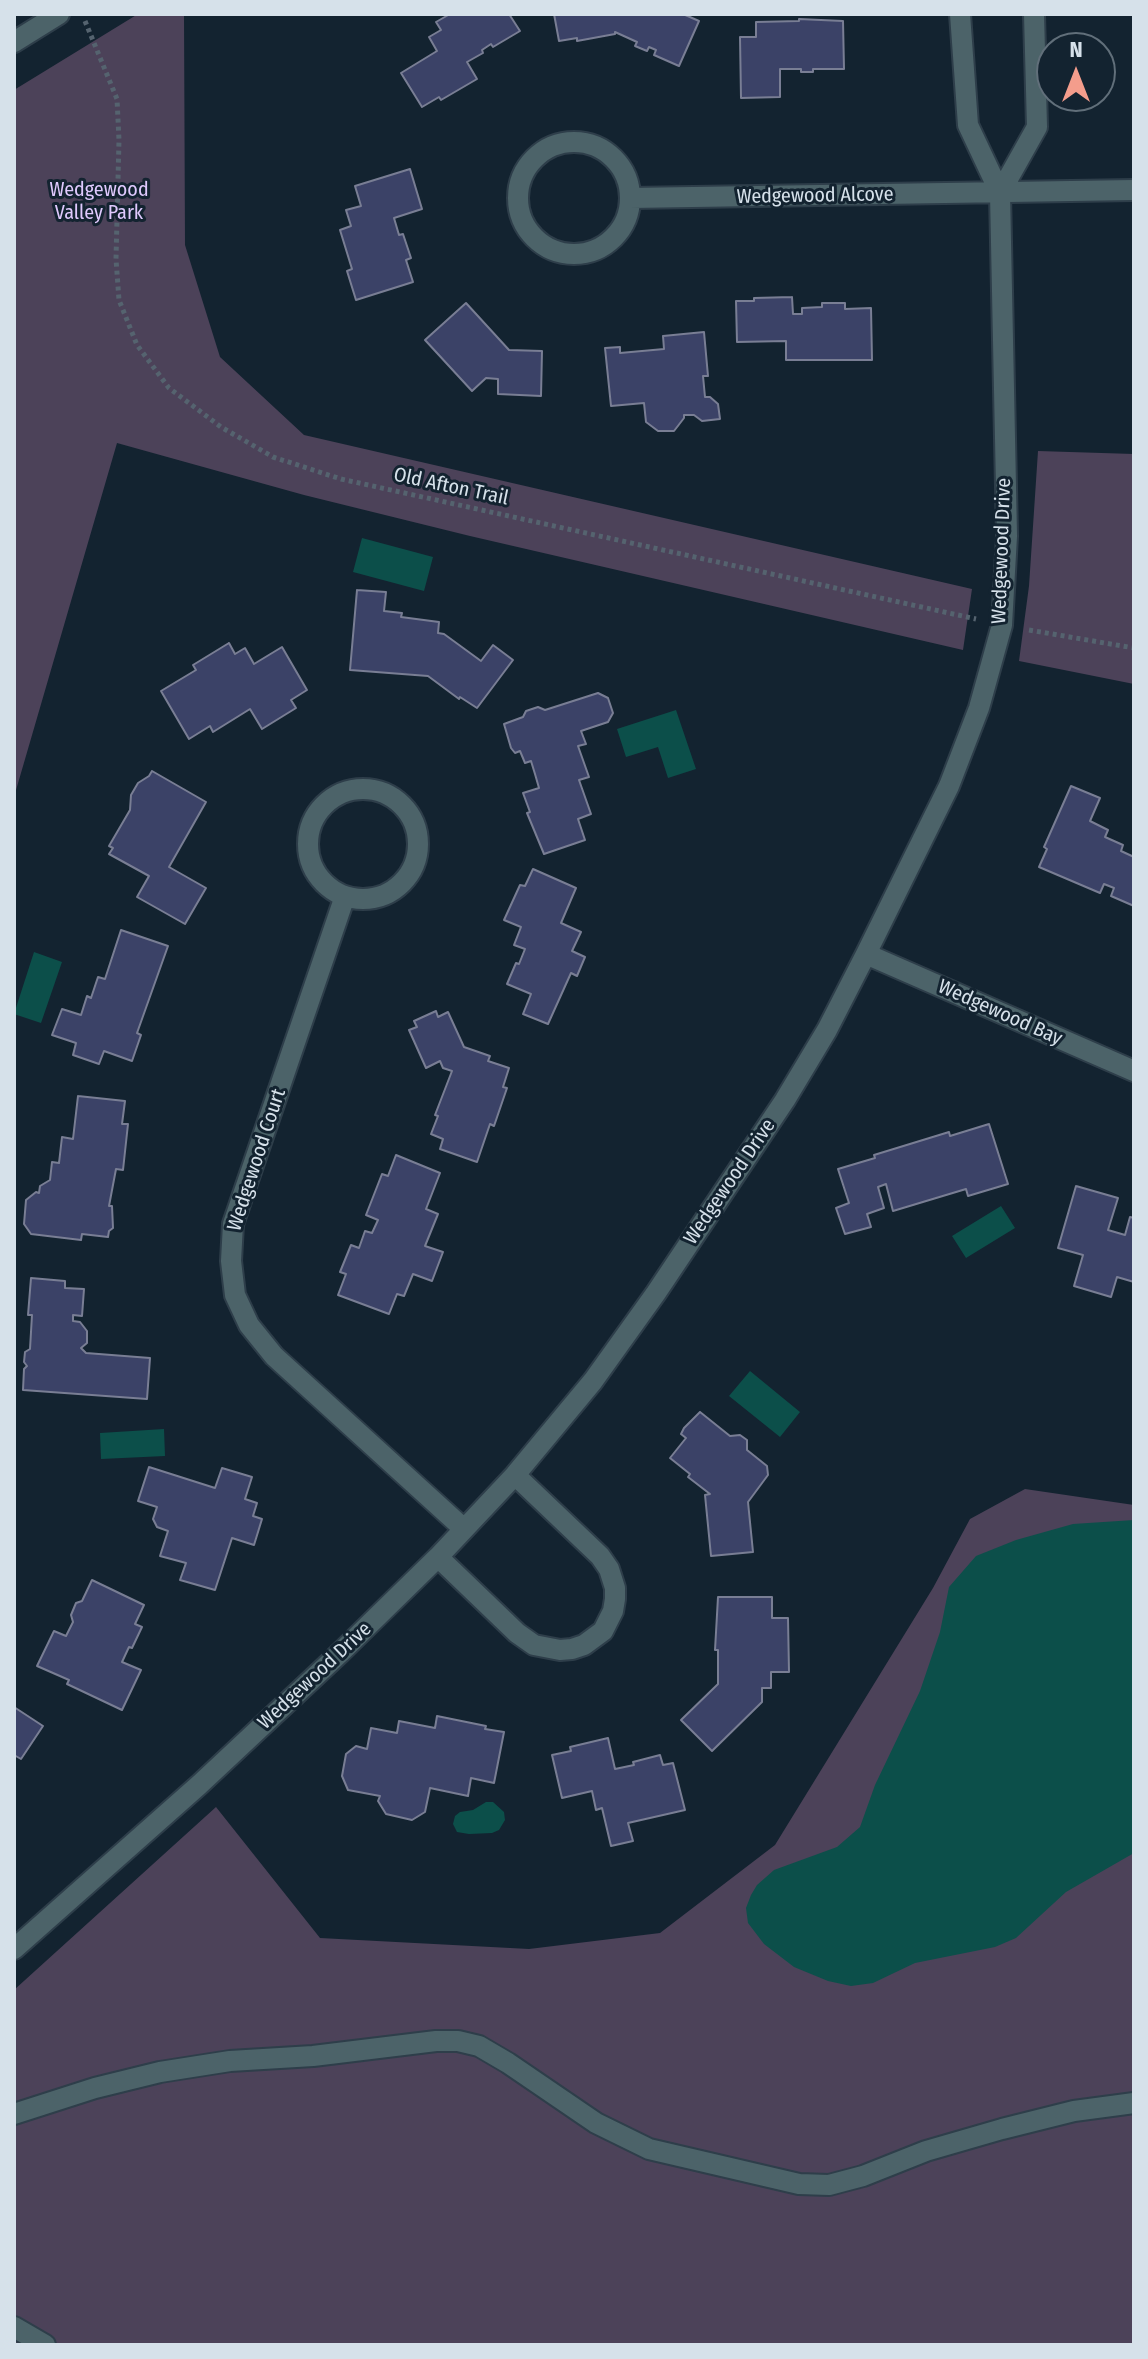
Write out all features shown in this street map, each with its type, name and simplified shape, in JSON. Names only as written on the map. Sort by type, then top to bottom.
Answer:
[{"type":"street","points":[[14,42],[59,14]]},
{"type":"street","name":"Wedgewood Drive","points":[[14,1949],[199,1785],[438,1557],[515,1475],[593,1381],[785,1100],[827,1030],[949,786],[979,708],[1002,625],[1007,536],[1000,193],[968,125],[960,14]]},
{"type":"street","points":[[1000,193],[1037,127],[1034,14]]},
{"type":"street","points":[[573,142],[591,144],[607,153],[619,165],[627,181],[630,198],[627,217],[617,234],[603,247],[584,253],[565,253],[547,247],[531,235],[521,218],[518,199],[520,182],[528,166],[540,153],[556,145],[573,142]]},
{"type":"street","name":"Wedgewood Alcove","points":[[630,198],[1134,190]]},
{"type":"street","points":[[368,788],[387,793],[407,810],[418,833],[419,851],[414,867],[404,882],[390,892],[374,898],[345,896],[323,883],[312,867],[307,848],[309,829],[317,811],[331,798],[349,789],[368,788]]},
{"type":"street","name":"Wedgewood Court","points":[[345,896],[233,1224],[231,1261],[235,1295],[249,1325],[274,1356],[464,1529]]},
{"type":"street","name":"Wedgewood Bay","points":[[866,954],[1134,1071]]},
{"type":"street","points":[[438,1557],[517,1633],[534,1645],[572,1649],[584,1645],[603,1631],[615,1599],[609,1569],[600,1556],[515,1475]]},
{"type":"street","points":[[14,2114],[95,2088],[160,2072],[230,2061],[458,2041],[479,2046],[596,2123],[649,2149],[799,2184],[829,2185],[863,2176],[926,2151],[1002,2129],[1074,2111],[1134,2103]]},
{"type":"street","points":[[14,2327],[45,2345]]},
{"type":"path","name":"Old Afton Trail","points":[[82,14],[117,99],[116,259],[119,300],[137,345],[169,388],[221,427],[273,457],[341,479],[1002,625],[1134,648]]},
{"type":"green space","name":"Wedgewood Valley Park","points":[[138,14],[184,14],[185,245],[220,357],[304,435],[972,589],[963,650],[470,536],[304,495],[117,443],[14,797],[14,90]]},
{"type":"green space","points":[[1038,451],[1134,454],[1134,684],[1019,661],[1029,586]]},
{"type":"green space","points":[[1025,1489],[1134,1505],[1134,2345],[14,2345],[14,1990],[216,1807],[320,1938],[529,1949],[660,1933],[775,1845],[933,1588],[970,1519]]},
{"type":"shaded area","points":[[362,538],[433,557],[424,591],[353,572]]},
{"type":"shaded area","points":[[676,710],[696,769],[668,778],[658,747],[626,757],[617,729]]},
{"type":"shaded area","points":[[34,952],[62,962],[41,1023],[14,1014]]},
{"type":"shaded area","points":[[1001,1206],[1015,1228],[966,1258],[952,1236]]},
{"type":"shaded area","points":[[750,1371],[800,1412],[780,1437],[729,1396]]},
{"type":"shaded area","points":[[164,1429],[165,1456],[101,1459],[100,1433]]},
{"type":"shaded area","points":[[1134,1520],[1134,1853],[1066,1892],[1016,1938],[995,1947],[915,1963],[873,1983],[851,1986],[828,1981],[794,1967],[764,1944],[748,1923],[746,1908],[751,1895],[774,1870],[837,1847],[860,1827],[875,1785],[920,1691],[940,1632],[949,1587],[976,1556],[1016,1540],[1073,1524]]},
{"type":"shaded area","points":[[486,1802],[493,1802],[504,1812],[505,1820],[499,1830],[492,1833],[457,1832],[453,1824],[455,1816]]},
{"type":"building","points":[[450,14],[509,14],[520,31],[493,47],[491,44],[467,62],[477,79],[422,107],[401,73],[437,51],[429,37],[441,30],[436,22]]},
{"type":"building","points":[[554,14],[683,14],[699,21],[679,66],[654,55],[656,50],[649,47],[647,51],[635,46],[637,42],[615,32],[577,41],[577,38],[559,41]]},
{"type":"building","points":[[799,19],[843,21],[844,69],[801,72],[801,69],[780,69],[780,97],[741,98],[740,37],[756,37],[756,22]]},
{"type":"building","points":[[410,169],[422,209],[394,218],[411,258],[406,260],[413,282],[356,300],[347,271],[352,269],[340,230],[351,226],[346,210],[361,206],[355,186]]},
{"type":"building","points":[[792,297],[793,314],[802,314],[802,308],[822,307],[822,303],[845,303],[845,309],[871,308],[872,360],[786,360],[786,341],[737,342],[736,301]]},
{"type":"building","points":[[466,303],[509,350],[542,351],[541,396],[498,394],[498,379],[486,378],[472,391],[425,340]]},
{"type":"building","points":[[704,332],[708,376],[703,376],[705,397],[718,404],[720,419],[702,421],[694,415],[684,415],[674,431],[658,431],[646,422],[644,403],[611,406],[605,348],[620,347],[620,353],[664,349],[663,336]]},
{"type":"building","points":[[357,590],[386,592],[384,611],[402,613],[401,617],[439,622],[438,633],[444,634],[481,661],[493,645],[513,660],[477,708],[428,676],[350,670]]},
{"type":"building","points":[[229,643],[235,654],[245,648],[254,664],[282,647],[307,690],[291,700],[296,708],[262,729],[250,709],[213,732],[210,726],[189,739],[161,691],[196,670],[193,665]]},
{"type":"building","points":[[598,693],[608,698],[613,713],[608,722],[581,731],[586,744],[578,746],[589,777],[579,780],[591,814],[578,819],[585,840],[544,854],[527,813],[530,812],[523,793],[539,788],[531,761],[525,763],[520,751],[515,753],[511,748],[504,724],[538,707],[545,710]]},
{"type":"building","points":[[152,771],[206,802],[169,867],[206,888],[185,924],[137,897],[149,876],[109,854],[113,848],[109,846],[130,810],[131,795],[138,783]]},
{"type":"building","points":[[1071,786],[1100,798],[1090,821],[1108,830],[1105,837],[1123,845],[1121,851],[1134,857],[1134,906],[1111,896],[1114,888],[1104,884],[1100,893],[1039,867],[1047,849],[1044,847]]},
{"type":"building","points":[[533,869],[576,888],[561,923],[581,932],[572,951],[585,957],[577,976],[571,973],[548,1024],[523,1014],[531,994],[507,984],[525,949],[514,945],[521,927],[504,920],[520,885],[525,886]]},
{"type":"building","points":[[121,930],[168,946],[137,1033],[141,1035],[132,1061],[104,1051],[99,1064],[73,1055],[76,1043],[52,1035],[62,1009],[81,1015],[98,977],[105,979]]},
{"type":"building","points":[[436,1011],[438,1017],[448,1012],[464,1047],[490,1056],[488,1061],[509,1068],[503,1087],[507,1088],[477,1162],[440,1149],[443,1139],[431,1134],[452,1071],[443,1068],[440,1061],[426,1068],[409,1030],[417,1027],[414,1021]]},
{"type":"building","points":[[78,1096],[125,1101],[122,1124],[128,1124],[123,1170],[116,1169],[109,1206],[112,1206],[113,1228],[108,1237],[82,1234],[81,1240],[31,1234],[24,1224],[26,1200],[39,1193],[40,1186],[50,1180],[52,1162],[59,1163],[62,1137],[73,1139]]},
{"type":"building","points":[[989,1124],[1008,1184],[968,1196],[966,1189],[893,1211],[886,1184],[878,1187],[884,1208],[867,1214],[871,1227],[845,1234],[836,1208],[849,1203],[838,1169],[949,1132],[950,1136]]},
{"type":"building","points":[[396,1155],[440,1173],[426,1209],[438,1214],[425,1246],[443,1252],[432,1281],[413,1274],[404,1296],[397,1294],[389,1314],[338,1295],[346,1274],[340,1272],[351,1245],[359,1248],[365,1231],[372,1233],[378,1220],[366,1215],[382,1174],[388,1176]]},
{"type":"building","points":[[1076,1186],[1118,1198],[1108,1230],[1125,1235],[1130,1217],[1134,1218],[1134,1282],[1117,1277],[1111,1297],[1074,1286],[1083,1255],[1058,1248]]},
{"type":"building","points":[[31,1278],[65,1281],[65,1288],[84,1289],[82,1316],[73,1315],[73,1321],[80,1322],[87,1331],[87,1343],[81,1348],[86,1353],[150,1358],[147,1399],[23,1390],[24,1369],[27,1366],[24,1362],[25,1352],[30,1349],[32,1315],[28,1315]]},
{"type":"building","points":[[700,1412],[730,1436],[740,1435],[747,1440],[747,1450],[767,1466],[768,1475],[748,1502],[753,1552],[711,1556],[705,1495],[710,1494],[670,1458],[686,1438],[681,1434],[684,1428]]},
{"type":"building","points":[[149,1467],[215,1488],[222,1468],[252,1477],[245,1499],[257,1503],[253,1516],[262,1519],[254,1545],[232,1538],[215,1590],[180,1580],[186,1563],[160,1556],[168,1531],[157,1527],[153,1519],[157,1507],[138,1501]]},
{"type":"building","points":[[92,1580],[144,1605],[135,1624],[142,1627],[122,1662],[141,1670],[122,1710],[37,1666],[54,1631],[66,1636],[73,1622],[71,1615],[76,1603],[82,1601]]},
{"type":"building","points":[[718,1597],[772,1597],[772,1618],[788,1618],[789,1672],[771,1672],[771,1688],[762,1688],[762,1702],[712,1751],[681,1720],[718,1684],[718,1650],[715,1650]]},
{"type":"building","points":[[14,1707],[43,1726],[21,1759],[14,1755]]},
{"type":"building","points":[[437,1716],[504,1732],[494,1783],[471,1778],[468,1796],[430,1788],[425,1812],[412,1820],[386,1814],[378,1801],[380,1796],[348,1790],[342,1776],[346,1754],[356,1746],[367,1749],[371,1728],[397,1733],[399,1721],[435,1728]]},
{"type":"building","points":[[608,1738],[615,1769],[660,1755],[663,1765],[673,1763],[685,1810],[628,1823],[633,1841],[611,1846],[602,1808],[596,1810],[592,1791],[562,1798],[552,1755],[571,1751],[570,1747]]}]
